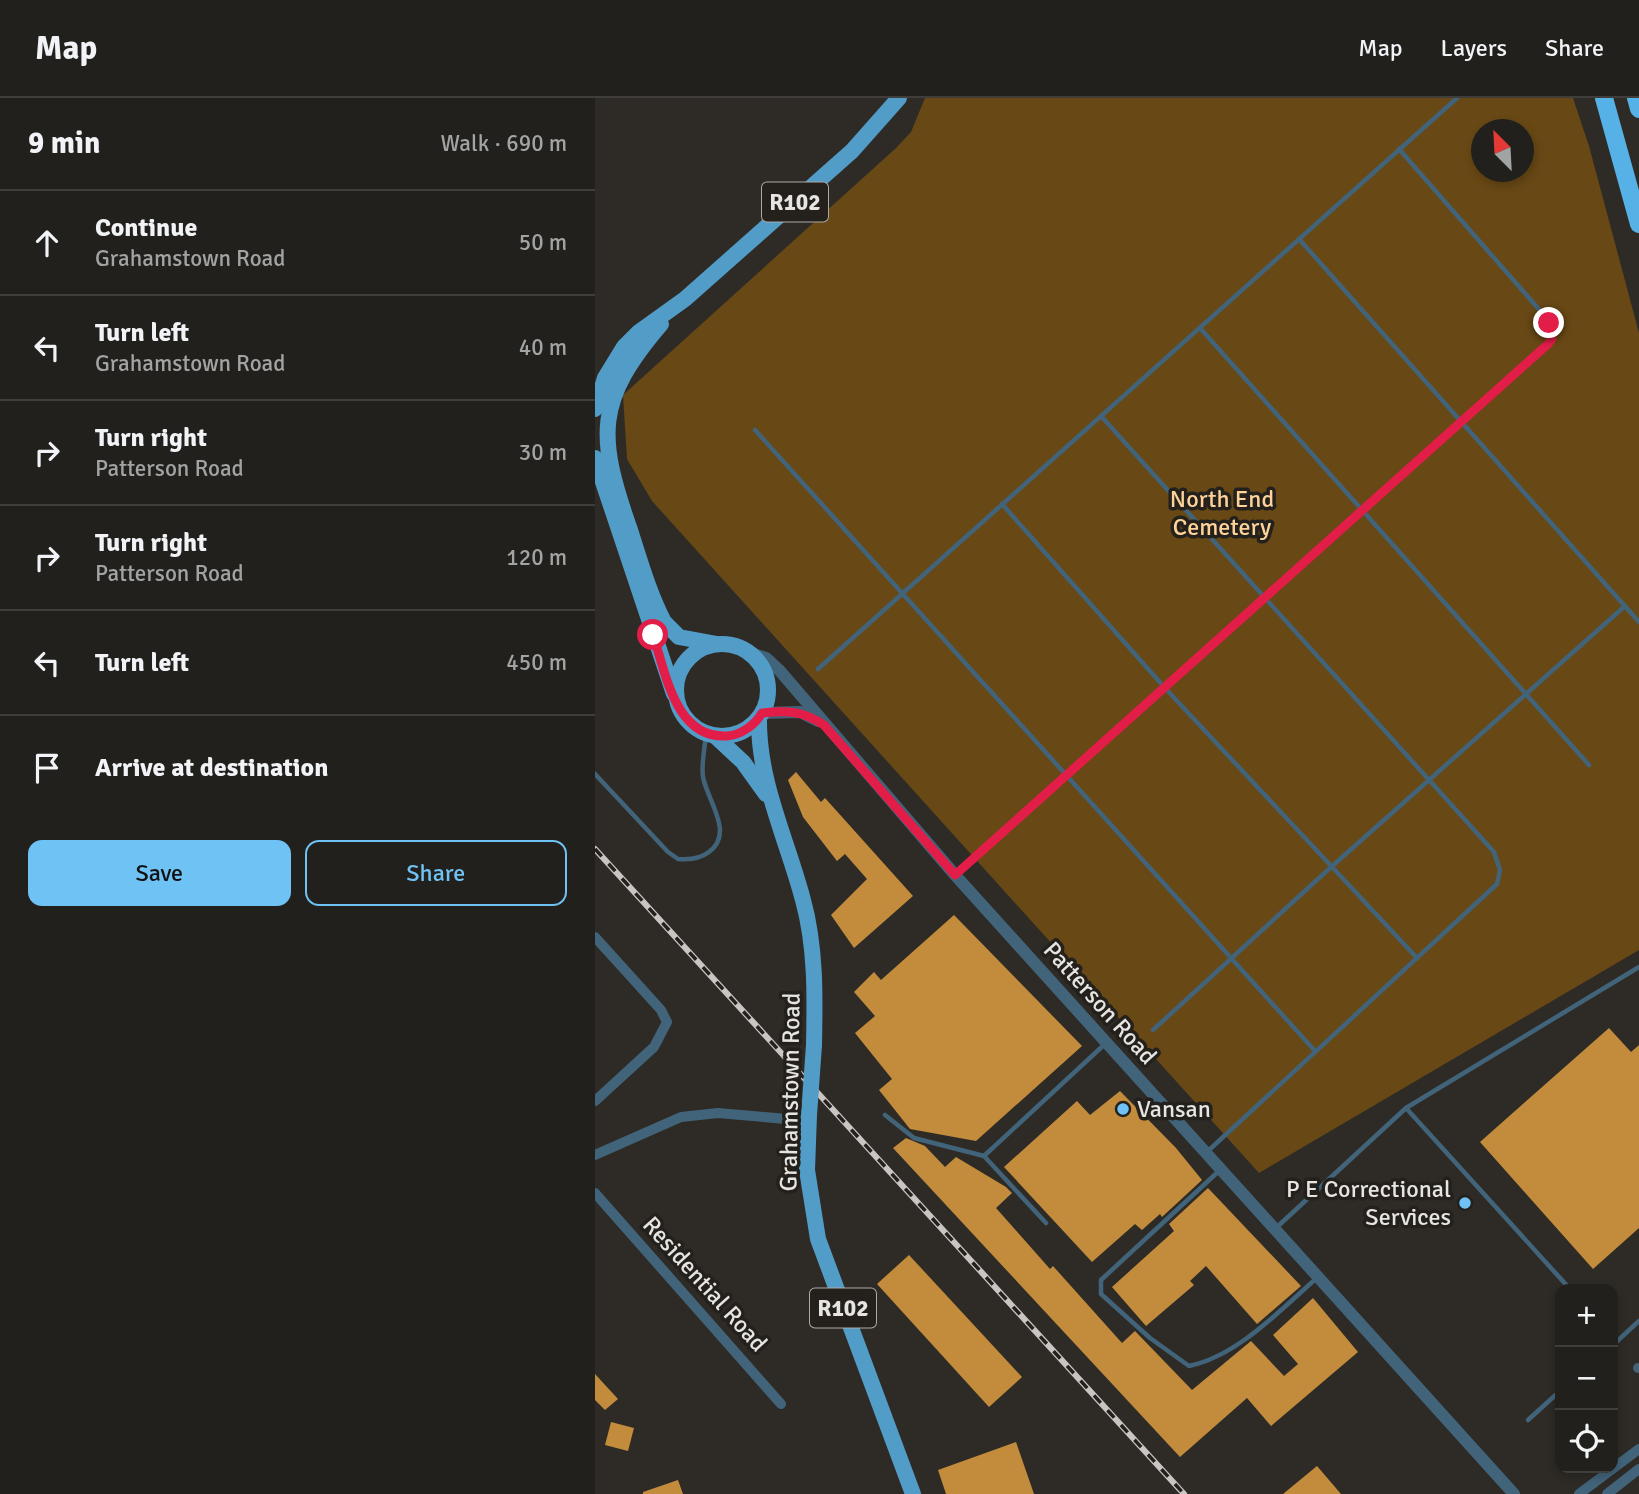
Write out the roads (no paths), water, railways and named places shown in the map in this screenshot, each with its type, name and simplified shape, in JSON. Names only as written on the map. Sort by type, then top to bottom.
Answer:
[{"type":"highway","points":[[1604,98],[1639,224]]},
{"type":"highway","points":[[1636,98],[1639,109]]},
{"type":"main road","name":"R102","points":[[595,409],[605,378],[624,347],[639,332],[685,299],[852,151],[898,98]]},
{"type":"main road","name":"R102","points":[[685,299],[638,351],[615,384],[606,413],[605,445],[612,480],[664,622],[680,637],[734,646],[750,653]]},
{"type":"main road","name":"Grahamstown Road","points":[[595,458],[682,715],[692,726],[711,735],[743,762],[773,805]]},
{"type":"main road","points":[[676,700],[676,684],[683,665],[698,651],[717,644]]},
{"type":"main road","name":"Grahamstown Road","points":[[750,653],[759,663],[768,687],[761,715],[759,750],[773,805],[804,901],[812,944],[814,1045],[809,1118],[809,1193],[818,1239],[913,1494]]},
{"type":"main road","points":[[711,735],[739,732],[761,715]]},
{"type":"street","name":"Patterson Road","points":[[750,653],[771,661],[955,875],[1514,1494]]},
{"type":"street","name":"Patterson Road","points":[[761,715],[800,712],[824,725]]},
{"type":"street","points":[[595,937],[661,1010],[667,1022],[654,1048],[595,1101]]},
{"type":"street","points":[[595,1155],[681,1117],[718,1114],[809,1118]]},
{"type":"street","name":"Residential Road","points":[[595,1193],[782,1404]]},
{"type":"street","points":[[1579,1494],[1639,1449]]},
{"type":"street","points":[[1619,1464],[1628,1478]]},
{"type":"street","points":[[1607,1494],[1639,1469]]},
{"type":"lane","points":[[818,669],[1457,98]]},
{"type":"lane","points":[[955,875],[1548,344],[1552,332],[1543,314],[1399,149]]},
{"type":"lane","points":[[1299,239],[1639,622]]},
{"type":"lane","points":[[1200,328],[1589,765]]},
{"type":"lane","points":[[1101,416],[1494,852],[1500,870],[1497,884],[1207,1152]]},
{"type":"lane","points":[[755,430],[1315,1051]]},
{"type":"lane","points":[[1002,504],[1165,688],[1330,868],[1417,958]]},
{"type":"lane","points":[[1153,1030],[1429,779],[1625,606]]},
{"type":"lane","points":[[595,774],[668,852],[678,859],[701,857],[712,851],[720,836],[717,814],[702,773],[711,735]]},
{"type":"lane","points":[[1276,1228],[1406,1108],[1639,967]]},
{"type":"lane","points":[[984,1156],[1107,1042]]},
{"type":"lane","points":[[1406,1108],[1565,1284]]},
{"type":"lane","points":[[885,1115],[913,1138],[984,1156],[1046,1223]]},
{"type":"lane","points":[[1222,1168],[1101,1280],[1101,1294],[1150,1338],[1189,1366],[1210,1358],[1263,1329],[1319,1277]]},
{"type":"lane","points":[[1618,1338],[1639,1321]]},
{"type":"lane","points":[[1528,1420],[1555,1396]]},
{"type":"railway","points":[[595,849],[1184,1494]]},
{"type":"place","name":"Vansan","points":[[1123,1109]]},
{"type":"place","name":"P E Correctional Services","points":[[1465,1203]]},
{"type":"park label","name":"North End Cemetery","points":[[1222,513]]}]
